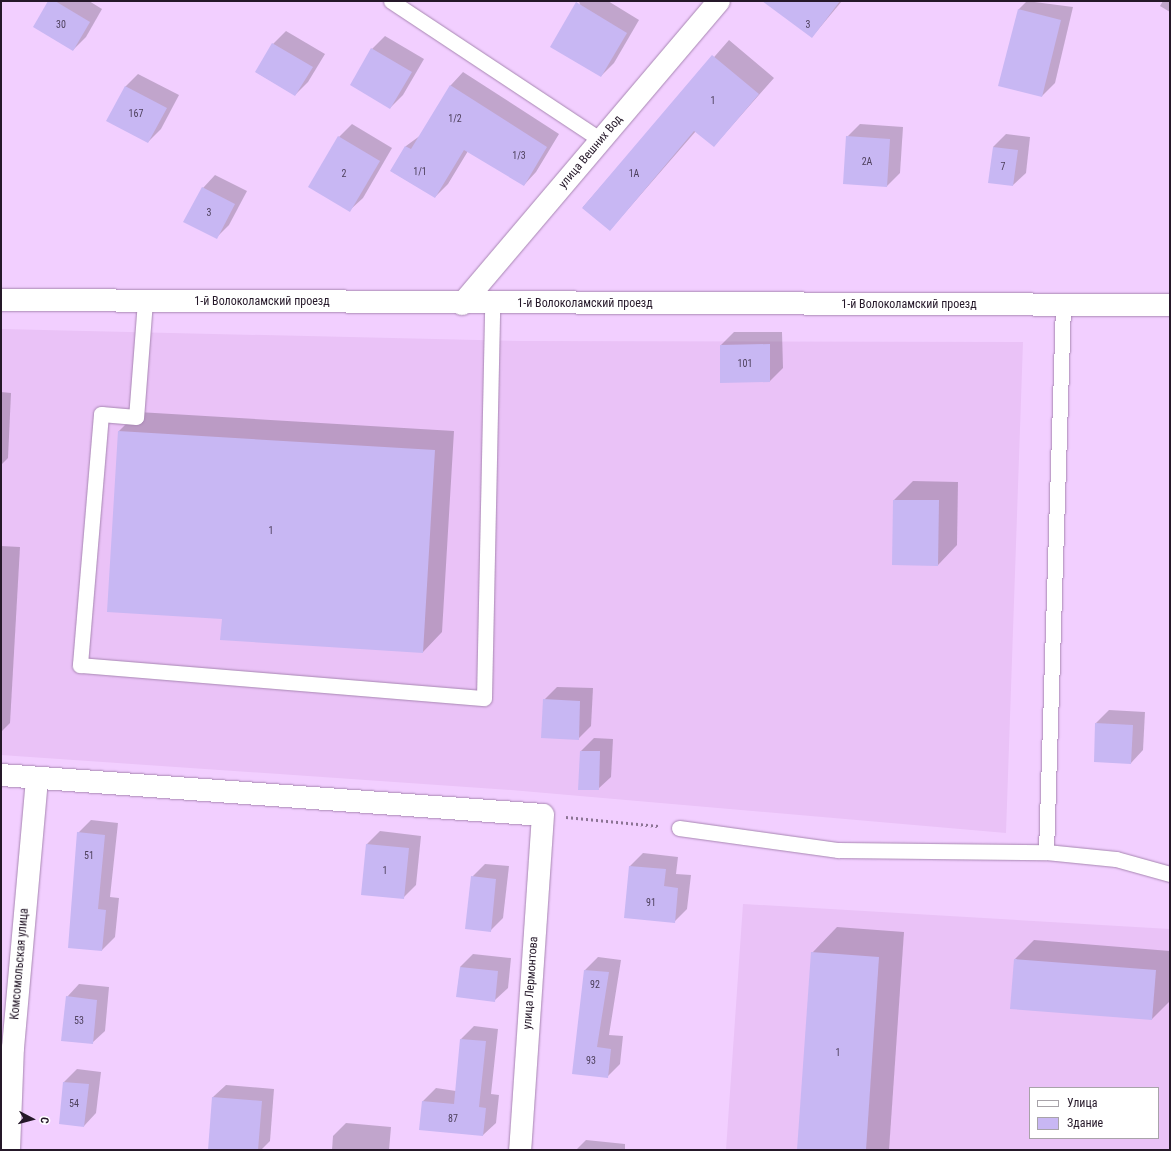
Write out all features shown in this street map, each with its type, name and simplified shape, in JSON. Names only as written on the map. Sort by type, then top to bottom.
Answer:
[{"type":"street","name":"улица Вешних Вод","points":[[462,304],[720,1]]},
{"type":"street","name":"1-й Волоколамский проезд","points":[[1,300],[462,304],[1170,305]]},
{"type":"street","points":[[1,775],[543,815]]},
{"type":"street","name":"Комсомольская улица","points":[[9,1150],[13,1048],[37,778]]},
{"type":"street","name":"улица Лермонтова","points":[[520,1150],[543,815]]},
{"type":"lane","points":[[391,1],[601,140]]},
{"type":"lane","points":[[145,301],[136,417],[101,414],[80,665],[484,698],[492,304]]},
{"type":"lane","points":[[1046,852],[1063,305]]},
{"type":"lane","points":[[679,828],[838,850],[1046,852],[1116,859],[1170,874]]},
{"type":"path","points":[[543,815],[679,828]]},
{"type":"shaded area","points":[[1,329],[521,341],[1023,342],[1006,833],[511,790],[1,755]]},
{"type":"shaded area","points":[[743,904],[1170,929],[1170,1150],[726,1150]]},
{"type":"building","points":[[48,1],[55,1],[90,22],[73,51],[33,27]]},
{"type":"building","points":[[762,1],[840,1],[812,38]]},
{"type":"building","points":[[576,2],[627,33],[601,77],[550,47]]},
{"type":"building","points":[[1018,9],[1061,20],[1042,97],[998,86]]},
{"type":"building","points":[[272,43],[313,67],[295,96],[255,72]]},
{"type":"building","points":[[371,48],[412,72],[390,109],[350,85]]},
{"type":"building","points":[[712,55],[759,94],[714,147],[694,131],[610,231],[582,208]]},
{"type":"building","points":[[450,85],[547,147],[524,186],[464,150],[435,198],[390,171],[405,146],[411,149]]},
{"type":"building","points":[[125,86],[167,108],[148,143],[106,121]]},
{"type":"building","points":[[338,136],[380,161],[350,212],[308,187]]},
{"type":"building","points":[[846,136],[890,139],[887,187],[843,184]]},
{"type":"building","points":[[993,147],[1018,150],[1013,186],[988,183]]},
{"type":"building","points":[[202,187],[235,204],[217,239],[183,222]]},
{"type":"building","points":[[770,344],[770,382],[720,383],[720,345]]},
{"type":"building","points":[[118,431],[435,450],[423,653],[220,640],[222,619],[107,612]]},
{"type":"building","points":[[893,500],[939,500],[938,566],[892,565]]},
{"type":"building","points":[[543,699],[580,701],[579,740],[541,738]]},
{"type":"building","points":[[1095,723],[1133,725],[1131,764],[1094,762]]},
{"type":"building","points":[[580,751],[600,751],[599,790],[578,790]]},
{"type":"building","points":[[77,832],[105,835],[98,909],[106,910],[102,951],[68,948]]},
{"type":"building","points":[[366,844],[409,848],[404,899],[361,895]]},
{"type":"building","points":[[629,866],[666,869],[664,886],[678,888],[675,923],[624,918]]},
{"type":"building","points":[[471,876],[496,879],[491,932],[465,929]]},
{"type":"building","points":[[811,952],[879,957],[866,1150],[797,1150]]},
{"type":"building","points":[[1014,959],[1156,970],[1152,1020],[1010,1009]]},
{"type":"building","points":[[460,967],[498,971],[495,1002],[456,997]]},
{"type":"building","points":[[584,970],[609,972],[597,1047],[611,1049],[608,1078],[572,1074]]},
{"type":"building","points":[[66,996],[97,1000],[93,1044],[61,1041]]},
{"type":"building","points":[[460,1039],[486,1041],[479,1107],[486,1108],[483,1136],[419,1130],[422,1101],[454,1104]]},
{"type":"building","points":[[63,1082],[89,1084],[84,1127],[59,1124]]},
{"type":"building","points":[[212,1097],[262,1101],[258,1150],[208,1150]]}]
